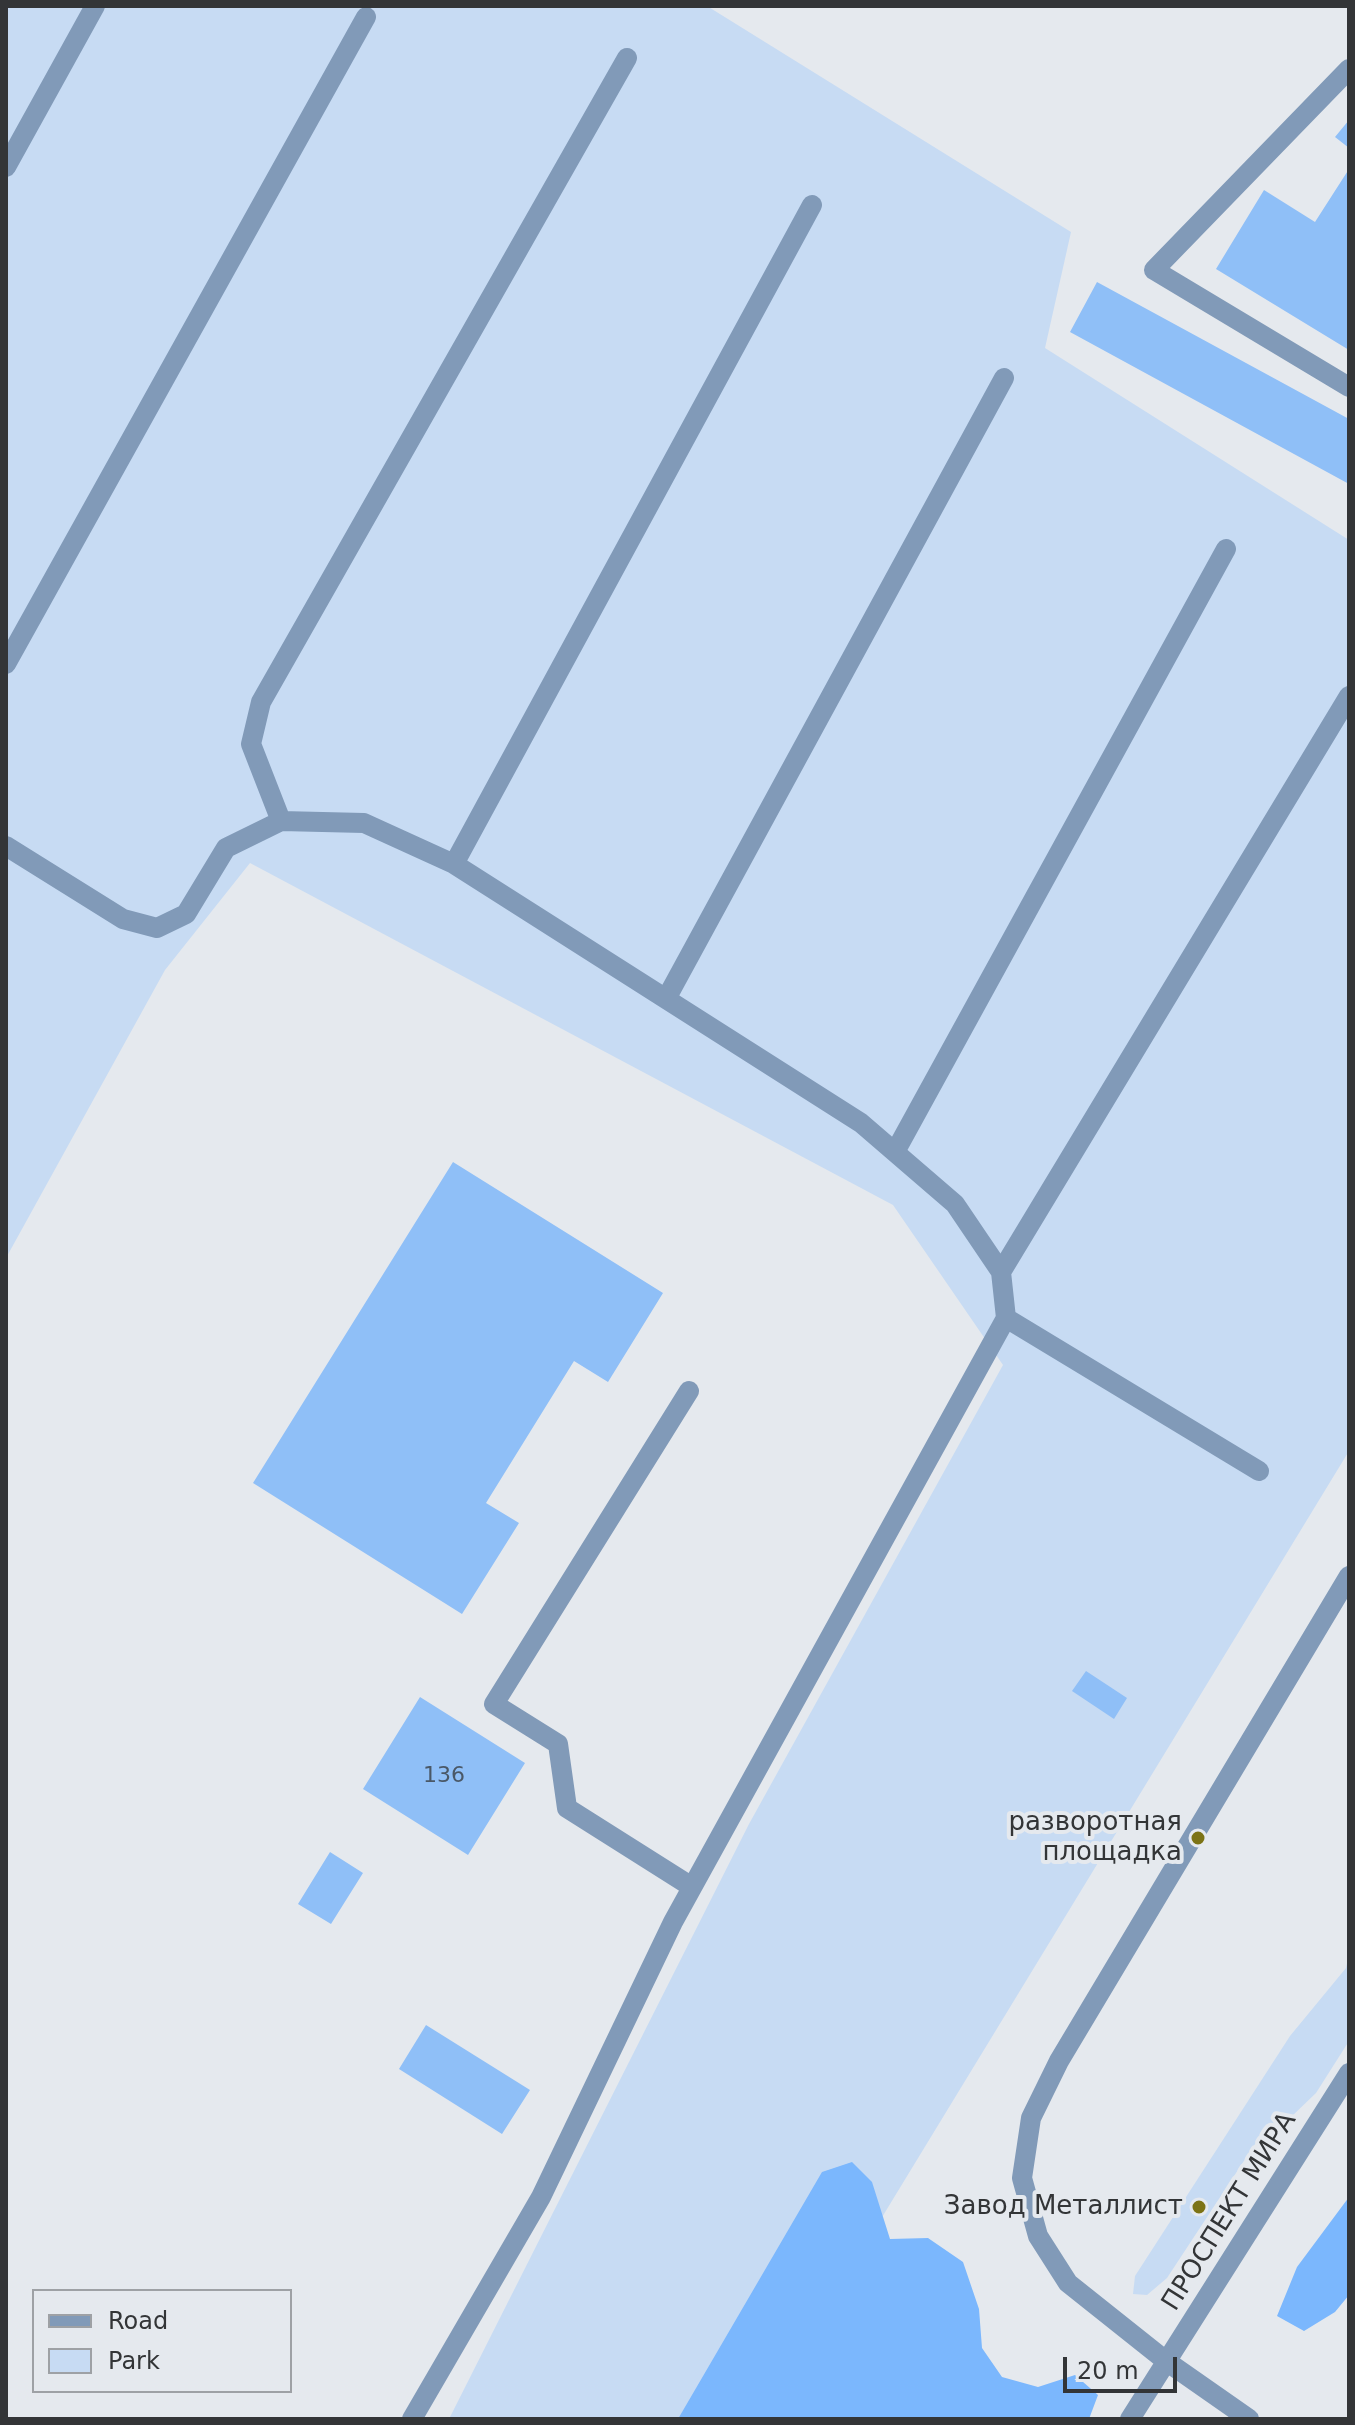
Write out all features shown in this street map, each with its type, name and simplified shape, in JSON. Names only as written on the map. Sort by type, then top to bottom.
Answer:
[{"type":"street","points":[[6,167],[95,6]]},
{"type":"street","points":[[6,664],[366,17]]},
{"type":"street","points":[[281,821],[251,744],[261,702],[627,58]]},
{"type":"street","points":[[1349,69],[1154,270],[1349,387]]},
{"type":"street","points":[[454,864],[812,205]]},
{"type":"street","points":[[666,999],[1004,378]]},
{"type":"street","points":[[895,1152],[1226,549]]},
{"type":"street","points":[[1001,1272],[1349,696]]},
{"type":"street","points":[[6,846],[123,919],[157,928],[186,914],[226,848],[281,821],[364,823],[454,864],[861,1123],[955,1204],[1001,1272],[1006,1318],[692,1887],[541,2197],[412,2419]]},
{"type":"street","points":[[1006,1318],[1259,1471]]},
{"type":"street","points":[[689,1391],[494,1704],[558,1744],[567,1808],[692,1887]]},
{"type":"street","points":[[1249,2419],[1166,2361],[1068,2283],[1038,2236],[1022,2178],[1031,2118],[1059,2061],[1349,1576]]},
{"type":"street","name":"ПРОСПЕКТ МИРА","points":[[1130,2419],[1349,2073]]},
{"type":"green space","points":[[6,6],[707,6],[1071,232],[1045,348],[1349,540],[1349,1451],[759,2419],[449,2419],[749,1824],[1003,1365],[893,1205],[250,863],[165,970],[6,1258]]},
{"type":"green space","points":[[1349,1954],[1349,2041],[1316,2093],[1290,2118],[1257,2141],[1167,2278],[1147,2295],[1133,2294],[1135,2276],[1290,2036],[1346,1968]]},
{"type":"shaded area","points":[[852,2162],[872,2182],[890,2239],[928,2238],[963,2262],[979,2309],[982,2348],[1002,2377],[1038,2387],[1075,2375],[1098,2395],[1089,2419],[678,2419],[822,2172]]},
{"type":"shaded area","points":[[1349,2197],[1349,2295],[1335,2312],[1304,2331],[1277,2316],[1297,2267]]},
{"type":"building","points":[[1349,120],[1349,148],[1335,137]]},
{"type":"building","points":[[1349,169],[1349,350],[1216,269],[1264,190],[1315,222]]},
{"type":"building","points":[[1097,282],[1349,419],[1349,484],[1070,332]]},
{"type":"building","points":[[453,1162],[663,1293],[608,1382],[574,1361],[486,1503],[519,1523],[462,1614],[253,1483]]},
{"type":"building","points":[[1086,1671],[1127,1698],[1114,1719],[1072,1691]]},
{"type":"building","points":[[420,1697],[525,1763],[468,1855],[363,1789]]},
{"type":"building","points":[[330,1852],[363,1873],[331,1924],[298,1904]]},
{"type":"building","points":[[426,2025],[530,2090],[502,2134],[399,2069]]},
{"type":"place","name":"разворотная площадка","points":[[1198,1838]]},
{"type":"place","name":"Завод Металлист","points":[[1199,2207]]}]
